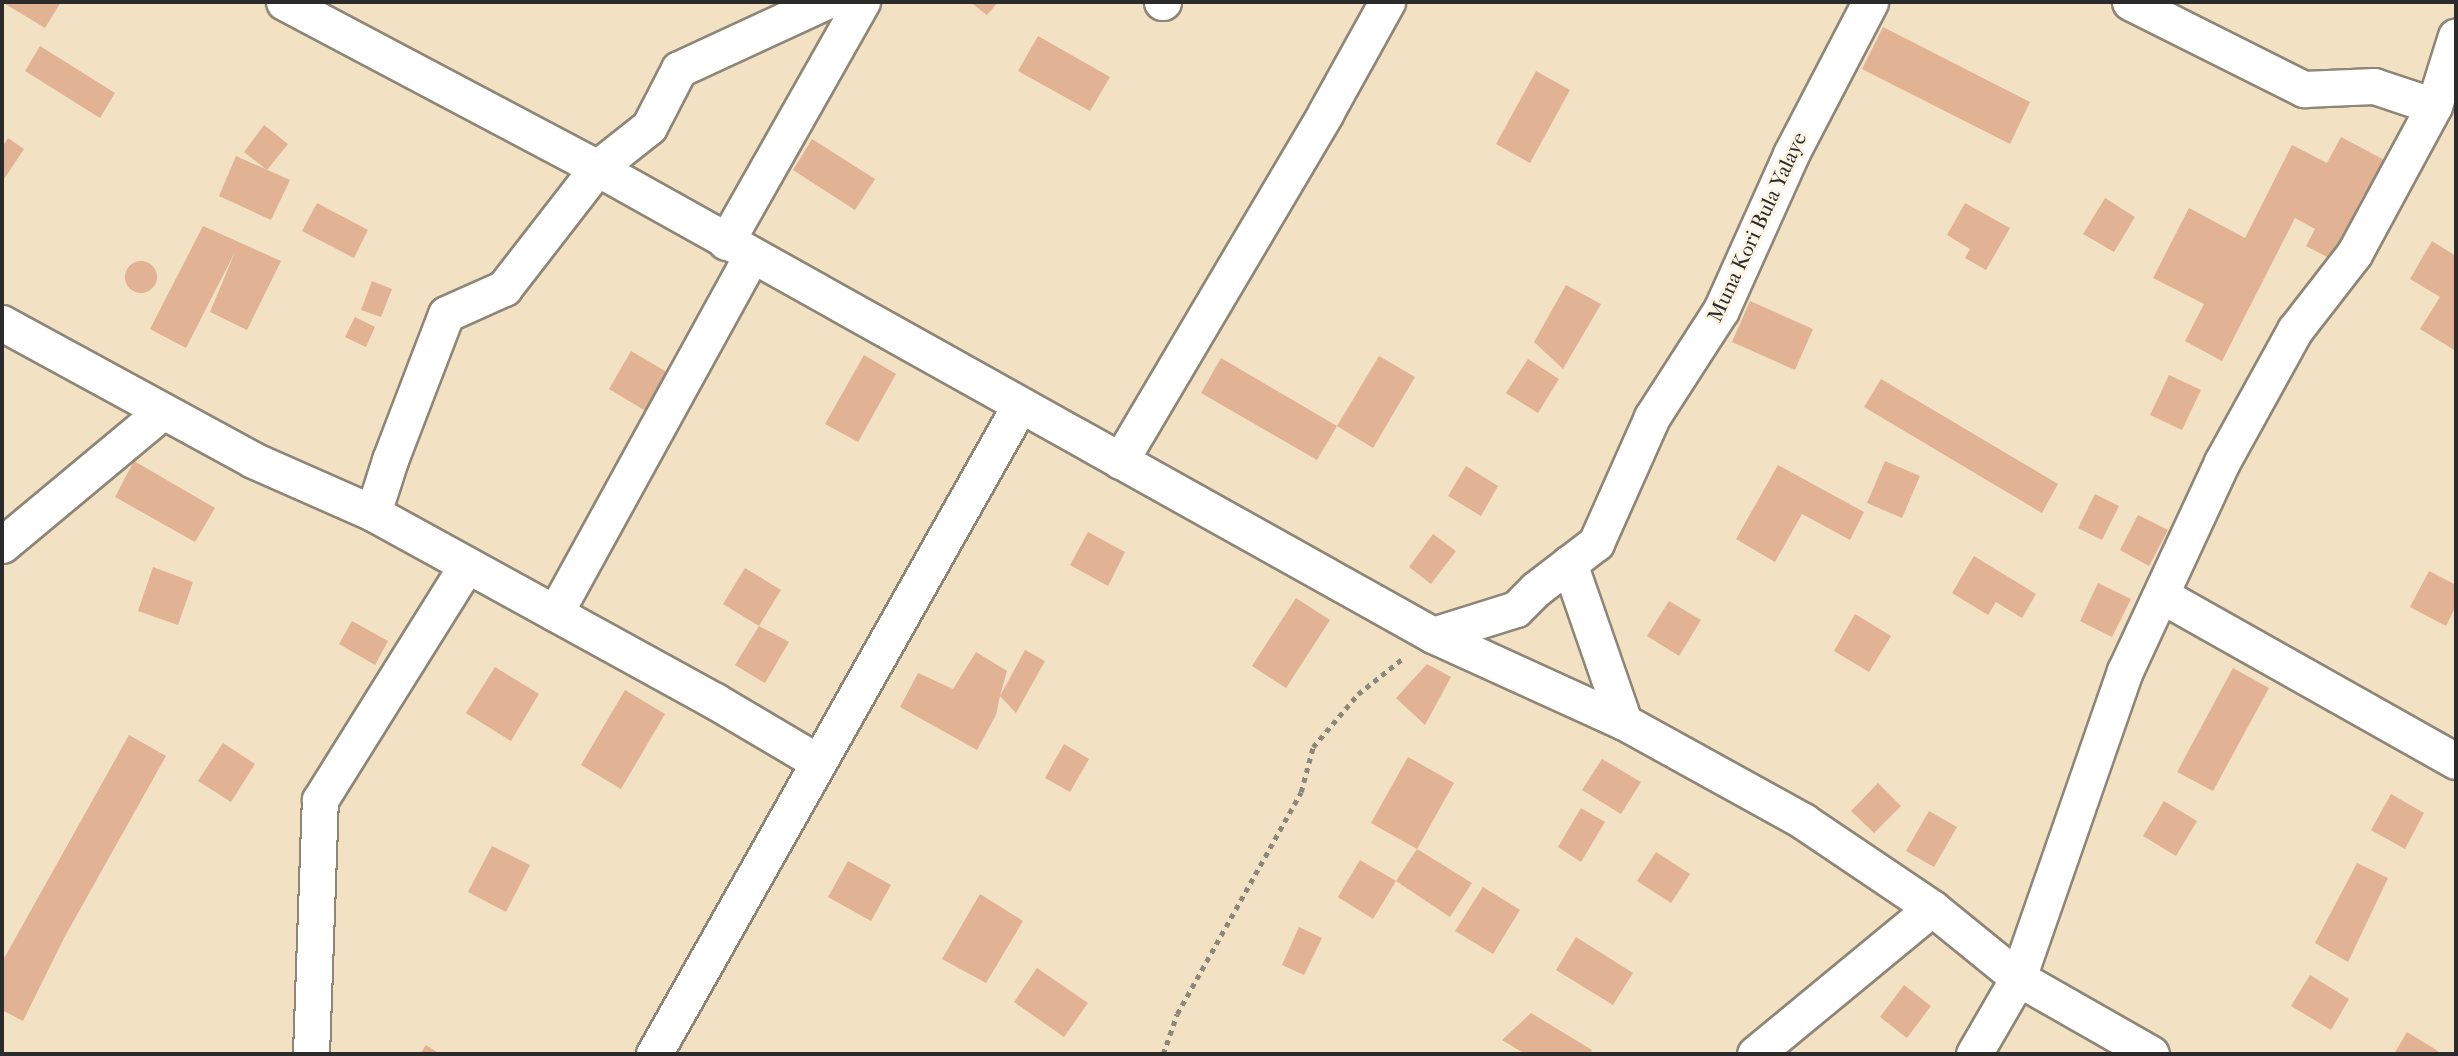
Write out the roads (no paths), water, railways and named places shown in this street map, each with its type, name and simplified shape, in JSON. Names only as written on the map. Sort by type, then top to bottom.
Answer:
[{"type":"street","points":[[284,2],[597,168],[1433,635],[1624,722],[1803,821],[1931,908],[2018,978],[2151,1054]]},
{"type":"street","points":[[373,513],[390,460],[446,314],[503,288],[597,168],[649,127],[679,69],[824,2]]},
{"type":"street","points":[[555,613],[862,2]]},
{"type":"street","points":[[1120,461],[1326,112],[1387,2]]},
{"type":"street","name":"Muna Kori Bula Yalaye","points":[[1433,635],[1516,608],[1596,543],[1652,417],[1721,310],[1791,153],[1870,2]]},
{"type":"street","points":[[2130,2],[2305,89],[2374,86],[2434,106]]},
{"type":"street","points":[[1974,1054],[2018,978],[2125,671],[2222,462],[2295,330],[2354,254],[2434,106],[2456,36]]},
{"type":"street","points":[[2,323],[253,460],[373,513],[818,762]]},
{"type":"street","points":[[654,1054],[1020,405]]},
{"type":"street","points":[[2,545],[163,411]]},
{"type":"street","points":[[1569,563],[1624,722]]},
{"type":"street","points":[[311,1054],[320,800],[467,565]]},
{"type":"street","points":[[2161,595],[2456,761]]},
{"type":"street","points":[[1755,1054],[1931,908]]}]
